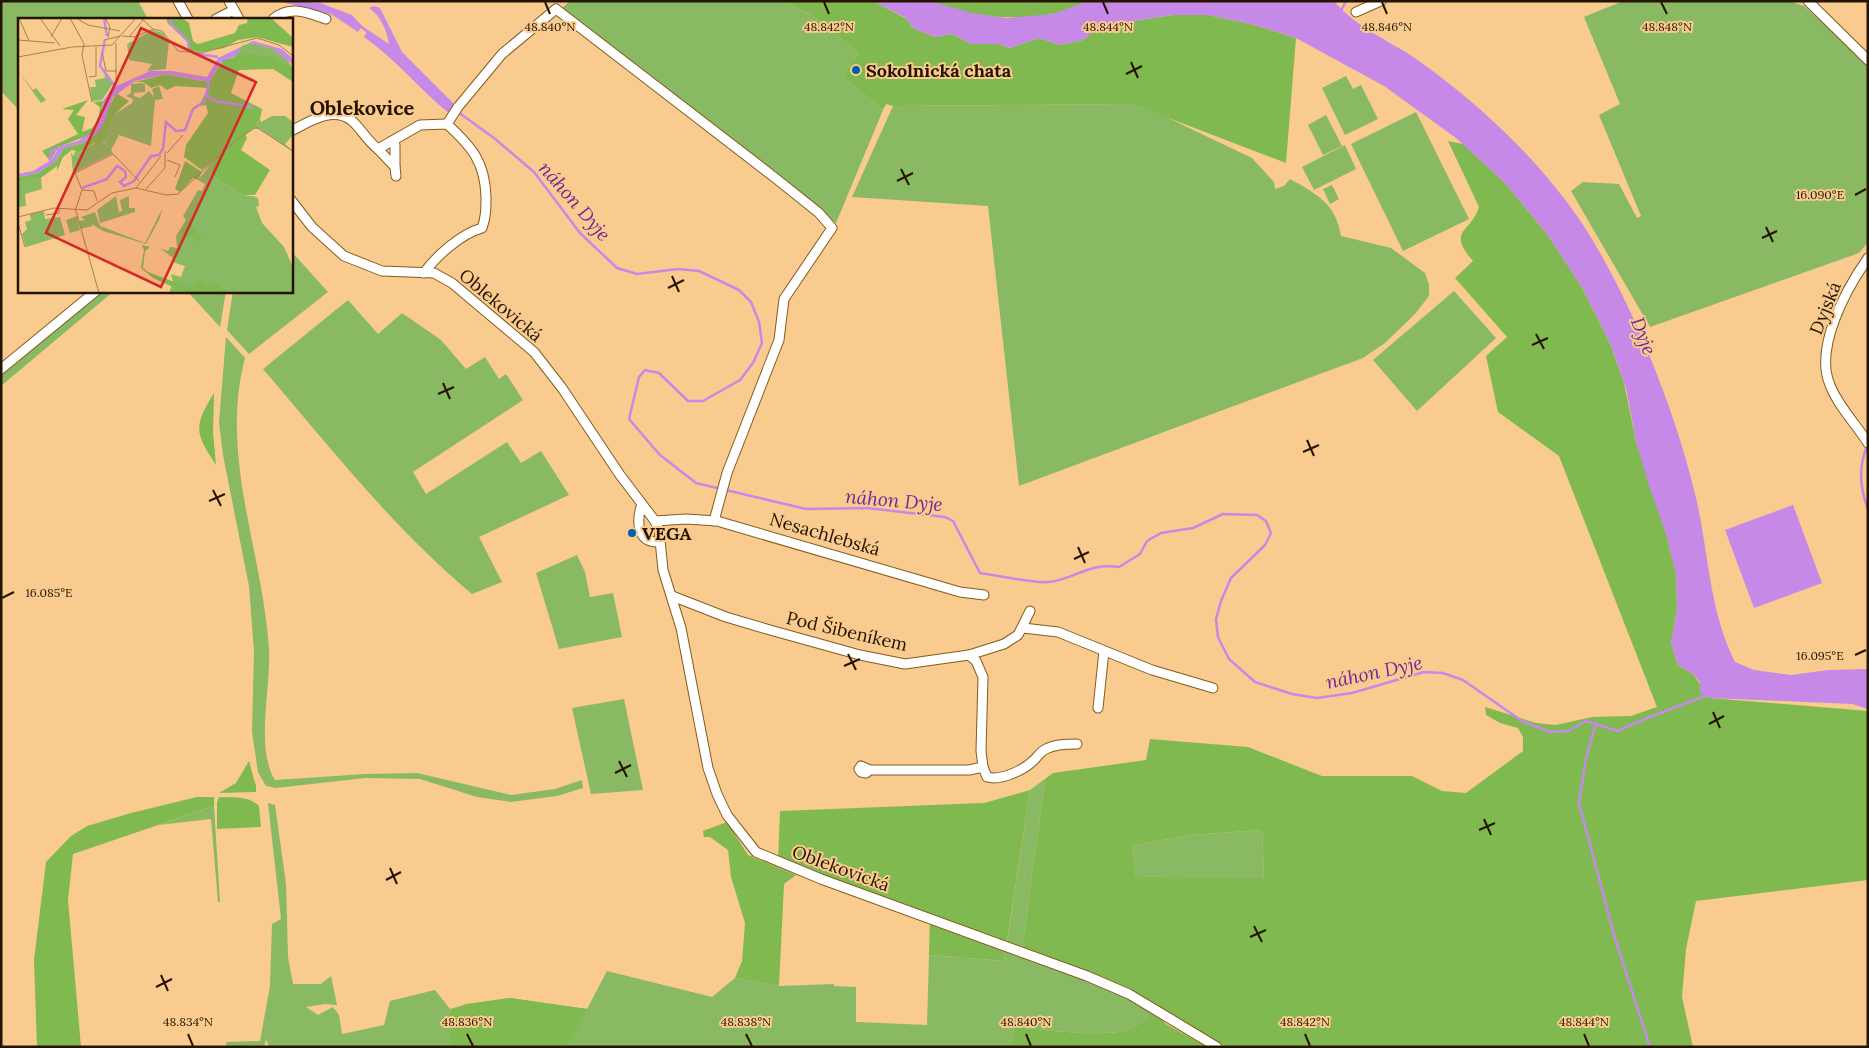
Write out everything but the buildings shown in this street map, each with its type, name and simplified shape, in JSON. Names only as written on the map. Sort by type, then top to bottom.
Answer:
[{"type":"street","points":[[178,1],[187,18]]},
{"type":"street","points":[[221,18],[236,15],[229,1]]},
{"type":"street","points":[[1356,12],[1381,1]]},
{"type":"street","points":[[1808,1],[1868,60]]},
{"type":"street","points":[[274,18],[290,9],[326,19]]},
{"type":"street","points":[[378,150],[420,124],[449,120],[512,44],[556,9],[819,213],[832,228],[787,292],[782,307],[779,340],[724,483],[714,521]]},
{"type":"street","points":[[292,131],[322,116],[336,114],[351,120],[395,172],[395,145],[392,141]]},
{"type":"street","points":[[424,273],[446,251],[471,231],[482,228],[486,216],[486,178],[481,163],[449,120]]},
{"type":"street","name":"Oblekovická","points":[[292,201],[312,228],[344,256],[382,271],[434,273],[452,283],[534,352],[562,388],[620,475],[655,521],[659,530],[663,570],[681,628],[708,768],[716,794],[727,815],[756,852],[821,879],[1087,976],[1130,994],[1217,1047]]},
{"type":"street","name":"Dyjská","points":[[1868,258],[1852,284],[1835,320],[1825,353],[1830,385],[1868,443]]},
{"type":"street","points":[[1,369],[95,292]]},
{"type":"street","points":[[642,504],[638,522],[640,533],[651,542],[659,542]]},
{"type":"street","name":"Nesachlebská","points":[[655,521],[686,518],[714,521],[744,528],[960,592],[984,595]]},
{"type":"street","name":"Pod Šibeníkem","points":[[672,596],[726,617],[770,630],[860,655],[905,664],[969,655],[1004,644],[1018,636],[1030,611]]},
{"type":"street","points":[[1023,628],[1058,632],[1152,670],[1213,688]]},
{"type":"street","points":[[1098,708],[1104,650]]},
{"type":"street","points":[[969,655],[976,661],[983,677],[981,743],[983,767],[987,777],[994,779],[1010,774],[1033,761],[1044,750],[1055,745],[1077,744]]},
{"type":"street","points":[[870,770],[969,770],[983,767]]},
{"type":"green space","points":[[1,1],[138,1],[147,18],[18,18],[18,109],[1,91]]},
{"type":"green space","points":[[570,1],[783,1],[813,16],[859,53],[842,76],[883,110],[836,223],[561,9]]},
{"type":"green space","points":[[783,1],[873,1],[907,19],[913,28],[935,37],[952,34],[971,44],[999,44],[1010,48],[1039,38],[1060,45],[1083,40],[1092,32],[1109,31],[1134,21],[1172,15],[1208,15],[1255,25],[1296,38],[1286,163],[1132,104],[893,106],[886,104],[883,110],[842,76],[859,53],[813,16]]},
{"type":"green space","points":[[930,1],[1088,1],[1052,14],[1006,17],[959,11]]},
{"type":"green space","points":[[1623,1],[1789,1],[1804,6],[1868,63],[1868,242],[1859,253],[1650,327],[1571,191],[1583,182],[1619,184],[1637,218],[1641,216],[1599,115],[1620,104],[1584,17]]},
{"type":"green space","points":[[1346,76],[1353,89],[1361,85],[1378,119],[1345,135],[1322,88]]},
{"type":"green space","points":[[1132,104],[1162,115],[1252,158],[1274,182],[1275,189],[1284,186],[1290,179],[1317,195],[1335,216],[1341,236],[1391,248],[1425,273],[1429,285],[1429,296],[1415,314],[1385,343],[1363,358],[1019,486],[988,206],[852,197],[893,106]]},
{"type":"green space","points":[[1416,112],[1469,219],[1403,251],[1351,144]]},
{"type":"green space","points":[[1326,115],[1342,146],[1323,155],[1308,125]]},
{"type":"green space","points":[[1448,141],[1463,144],[1505,183],[1547,234],[1583,289],[1610,343],[1624,383],[1636,441],[1668,540],[1676,574],[1677,610],[1671,643],[1678,665],[1693,674],[1710,698],[1868,711],[1868,880],[1696,901],[1686,949],[1682,997],[1693,1047],[1227,1047],[1195,1032],[1149,1000],[1126,987],[1022,949],[1045,779],[1053,773],[1146,760],[1150,739],[1248,747],[1322,776],[1412,776],[1442,791],[1466,793],[1523,751],[1523,737],[1518,728],[1500,723],[1486,715],[1485,707],[1536,723],[1556,725],[1592,717],[1631,716],[1657,707],[1559,456],[1498,412],[1486,356],[1507,337],[1455,278],[1473,261],[1461,243],[1461,237],[1479,207]],"holes":[[[1262,830],[1264,879],[1136,876],[1132,846],[1189,835]]]},
{"type":"green space","points":[[1345,145],[1356,169],[1314,190],[1302,167]]},
{"type":"green space","points":[[1332,185],[1339,199],[1330,204],[1323,189]]},
{"type":"green space","points":[[292,252],[328,292],[249,354],[227,330],[233,292],[292,292]]},
{"type":"green space","points":[[1454,291],[1496,338],[1417,411],[1373,360]]},
{"type":"green space","points":[[101,292],[113,292],[1,386],[1,374]]},
{"type":"green space","points":[[188,292],[226,292],[220,327]]},
{"type":"green space","points":[[348,300],[378,334],[402,313],[441,340],[466,369],[485,357],[499,379],[506,374],[523,400],[413,472],[426,494],[507,442],[521,463],[541,451],[569,495],[479,537],[502,582],[472,594],[443,569],[389,515],[263,369]]},
{"type":"green space","points":[[226,337],[245,358],[238,395],[237,431],[245,504],[265,613],[269,650],[265,717],[266,752],[269,767],[275,780],[365,774],[417,773],[511,795],[555,789],[582,780],[583,788],[557,796],[511,802],[477,797],[420,779],[365,778],[276,788],[266,786],[258,772],[252,732],[254,651],[249,586],[223,455],[219,422]]},
{"type":"green space","points":[[214,393],[213,432],[216,465],[204,445],[199,430],[202,414]]},
{"type":"green space","points":[[577,555],[585,572],[590,597],[613,593],[622,637],[559,649],[536,573]]},
{"type":"green space","points":[[624,699],[643,790],[591,794],[572,708]]},
{"type":"green space","points":[[249,761],[256,792],[219,793],[236,783]]},
{"type":"green space","points":[[1045,779],[1022,949],[1007,943],[1030,790]]},
{"type":"green space","points":[[1030,790],[1004,961],[929,955],[930,914],[778,859],[780,811],[984,803]]},
{"type":"green space","points":[[197,797],[214,797],[214,806],[73,854],[68,900],[81,1047],[37,1047],[34,960],[46,862],[71,836],[87,826]]},
{"type":"green space","points":[[219,797],[240,798],[255,802],[259,806],[261,827],[217,829],[217,803]]},
{"type":"green space","points":[[268,803],[275,805],[286,884],[288,957],[293,984],[321,984],[331,976],[337,1005],[325,1004],[306,1007],[318,1015],[333,1007],[339,1015],[342,1034],[384,1025],[390,1001],[435,990],[450,1009],[467,1004],[510,998],[587,1009],[607,971],[712,997],[735,978],[779,986],[834,984],[834,986],[856,987],[856,1022],[927,1025],[929,955],[1004,961],[1006,949],[1087,979],[1152,1011],[1135,1026],[1116,1032],[1087,1033],[1014,1027],[1011,1047],[269,1047],[266,1039],[264,1047],[227,1047],[226,1042],[260,1041],[270,986],[272,924],[281,919]]},
{"type":"green space","points":[[214,806],[220,902],[218,902],[211,819],[159,825]]},
{"type":"green space","points":[[727,822],[748,855],[796,875],[784,884],[779,986],[735,978],[742,961],[745,923],[731,877],[728,850],[710,837],[704,837],[703,831]]},
{"type":"green space","points":[[1262,830],[1264,880],[1136,876],[1132,846],[1189,835]]},
{"type":"green space","points":[[510,998],[587,1009],[567,1047],[451,1047],[451,1011],[467,1004]]},
{"type":"green space","points":[[1152,1011],[1166,1024],[1207,1047],[1011,1047],[1014,1027],[1087,1033],[1116,1032],[1135,1026]]},
{"type":"shaded area","points":[[278,1],[320,3],[352,15],[362,26],[358,32],[331,14]]},
{"type":"shaded area","points":[[873,1],[930,1],[972,13],[1007,18],[1053,14],[1088,1],[1334,1],[1363,27],[1419,61],[1484,113],[1543,172],[1577,216],[1614,279],[1648,352],[1676,428],[1696,498],[1720,622],[1735,662],[1754,670],[1791,675],[1828,670],[1868,669],[1868,709],[1852,704],[1710,698],[1700,693],[1700,682],[1693,674],[1678,665],[1671,643],[1677,610],[1676,574],[1666,534],[1636,441],[1626,388],[1610,343],[1583,289],[1547,234],[1505,183],[1456,138],[1384,86],[1296,38],[1255,25],[1208,15],[1172,15],[1134,21],[1109,31],[1093,32],[1083,40],[1060,45],[1039,38],[1010,48],[999,44],[971,44],[952,34],[935,37],[913,28],[906,18]]},
{"type":"shaded area","points":[[374,6],[380,8],[402,52],[456,106],[450,114],[387,55],[364,37],[368,30],[389,44],[387,33],[382,23],[369,8]]},
{"type":"shaded area","points":[[1793,505],[1822,583],[1754,608],[1725,530]]},
{"type":"waterway","points":[[1340,13],[1346,1]]},
{"type":"waterway","points":[[359,25],[368,32]]},
{"type":"waterway","name":"náhon Dyje","points":[[458,112],[494,138],[534,172],[580,233],[617,268],[637,274],[678,269],[699,271],[739,290],[751,302],[759,322],[762,343],[753,363],[740,380],[703,401],[688,401],[659,373],[645,370],[639,377],[629,419],[660,455],[696,483],[806,509],[867,508],[945,517],[953,521],[980,573],[1042,582],[1059,580],[1098,567],[1119,567],[1140,554],[1147,541],[1161,533],[1193,528],[1223,514],[1257,515],[1266,521],[1271,533],[1265,545],[1231,578],[1216,619],[1218,637],[1229,659],[1255,682],[1292,694],[1317,698],[1352,693],[1424,672],[1443,673],[1463,680],[1522,721],[1550,732],[1568,731],[1586,721],[1618,731],[1708,695]]},
{"type":"waterway","points":[[1867,446],[1862,462],[1861,478],[1868,510]]},
{"type":"waterway","points":[[1596,723],[1586,758],[1579,803],[1614,935],[1650,1047]]},
{"type":"place","name":"Sokolnická chata","points":[[856,70]]},
{"type":"place","name":"VEGA","points":[[632,533]]},
{"type":"district","name":"Oblekovice","points":[[362,107]]},
{"type":"water label","name":"Dyje","points":[[1644,336]]}]
